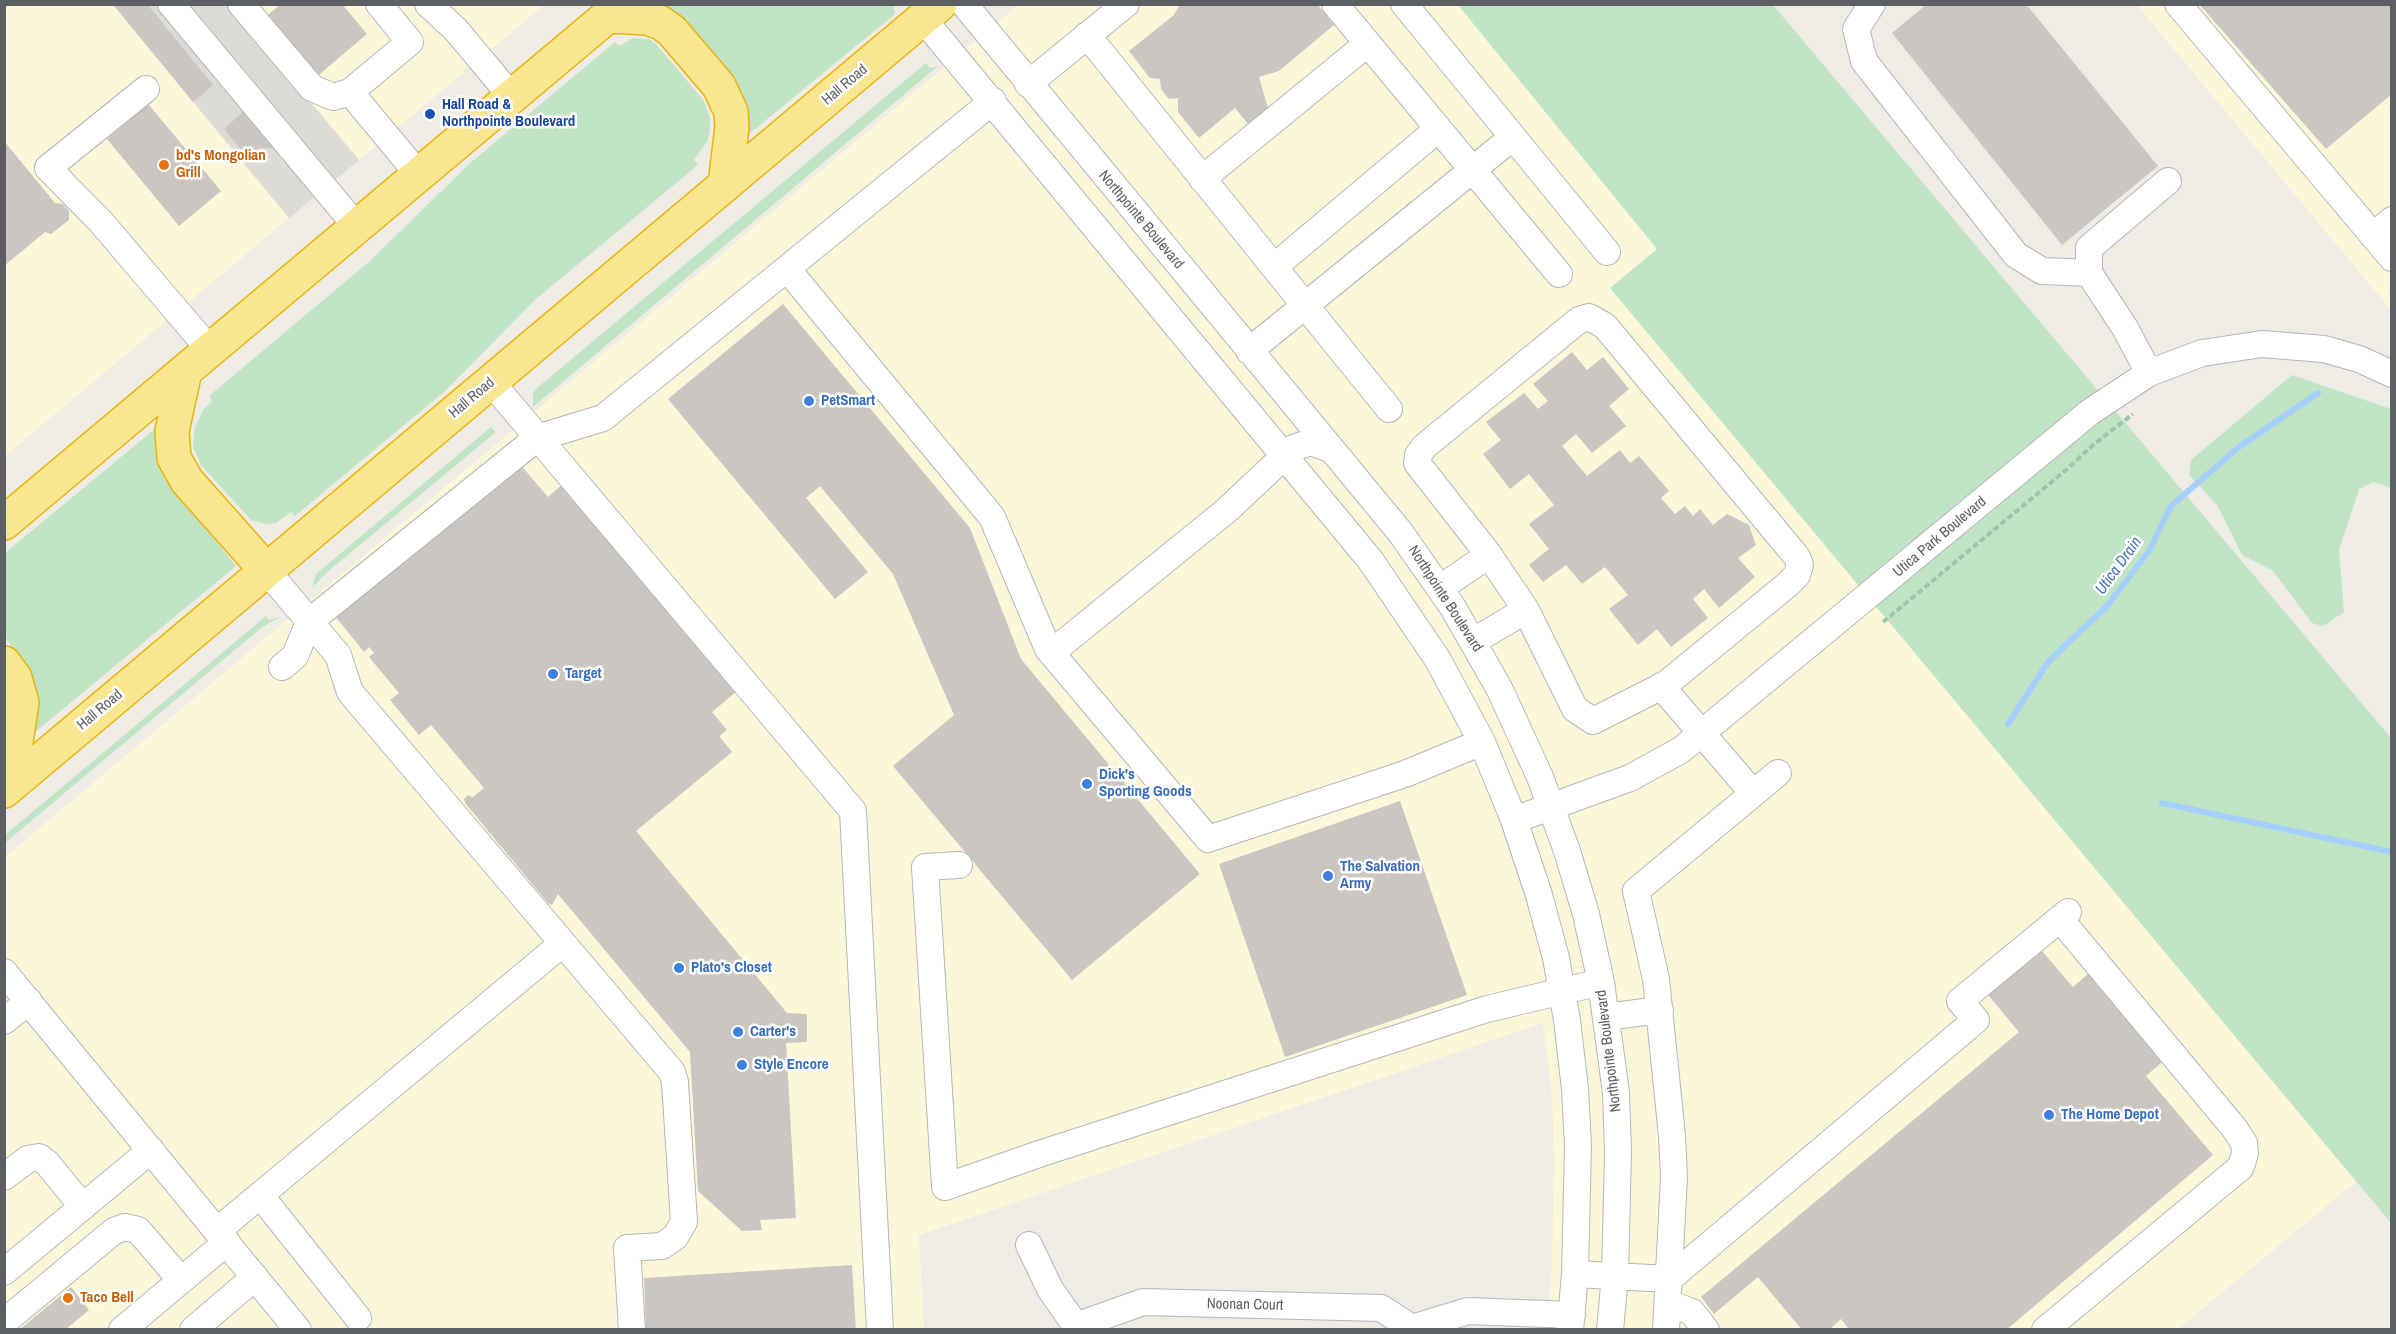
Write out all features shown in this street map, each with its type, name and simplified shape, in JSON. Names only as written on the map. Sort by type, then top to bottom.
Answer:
[{"type":"highway","name":"Hall Road","points":[[7,789],[725,185],[925,9]]},
{"type":"highway","points":[[4,523],[615,10],[648,18],[672,31],[719,86],[731,112],[732,127],[725,185]]},
{"type":"highway","points":[[185,371],[172,431],[174,458],[188,481],[266,570]]},
{"type":"highway","points":[[4,663],[15,678],[22,703],[7,789]]},
{"type":"street","points":[[171,4],[357,227]]},
{"type":"street","points":[[242,4],[312,88],[333,97],[350,92],[410,42],[379,4]]},
{"type":"street","name":"Northpointe Boulevard","points":[[964,4],[1400,532],[1474,641],[1512,715],[1552,807],[1583,903],[1601,982],[1617,1124],[1615,1276],[1610,1329]]},
{"type":"street","points":[[1028,84],[1126,4]]},
{"type":"street","points":[[1335,4],[1559,274]]},
{"type":"street","points":[[1404,4],[1607,252]]},
{"type":"street","points":[[1872,4],[1856,29],[1864,61],[2016,255],[2042,271],[2089,273]]},
{"type":"street","points":[[2178,4],[2382,228],[2391,258]]},
{"type":"street","points":[[437,8],[512,97]]},
{"type":"street","points":[[925,9],[993,101],[1397,596],[1438,660],[1482,742],[1514,820],[1548,926],[1562,989],[1572,1053],[1577,1117],[1575,1274],[1571,1322]]},
{"type":"street","points":[[1087,35],[1389,409]]},
{"type":"street","points":[[1202,179],[1367,44]]},
{"type":"street","points":[[146,89],[48,168],[101,222],[210,350]]},
{"type":"street","points":[[350,92],[419,175]]},
{"type":"street","points":[[282,667],[295,656],[309,622],[537,438],[603,418],[788,270],[993,101]]},
{"type":"street","points":[[1274,267],[1438,129]]},
{"type":"street","points":[[1249,351],[1513,137]]},
{"type":"street","points":[[2149,373],[2125,328],[2089,273],[2090,248],[2168,181]]},
{"type":"street","points":[[1091,221],[1121,196]]},
{"type":"street","points":[[788,270],[992,517],[1052,653],[1208,838],[1405,774],[1482,742]]},
{"type":"street","points":[[1589,317],[1599,321],[1797,557],[1800,565],[1797,575],[1787,585],[1661,686],[1593,721],[1575,709],[1526,610],[1489,555],[1421,470],[1417,463],[1418,455],[1579,320],[1589,317]]},
{"type":"street","name":"Utica Park Boulevard","points":[[1514,820],[1646,771],[1702,734],[2090,412],[2149,373],[2202,353],[2262,344],[2333,351],[2391,374]]},
{"type":"street","points":[[491,382],[853,811],[880,1329]]},
{"type":"street","points":[[1052,653],[1227,510],[1293,448],[1311,442],[1330,448]]},
{"type":"street","points":[[1440,588],[1489,555]]},
{"type":"street","points":[[266,570],[338,655],[350,692],[672,1072],[675,1082],[684,1222],[675,1237],[662,1246],[627,1248],[632,1329]]},
{"type":"street","points":[[1474,641],[1526,610]]},
{"type":"street","points":[[1661,686],[1753,793]]},
{"type":"street","points":[[1666,1329],[1673,1147],[1660,1010],[1636,891],[1779,773]]},
{"type":"street","points":[[959,865],[925,867],[945,1187],[1039,1154],[1465,1016],[1562,989],[1601,982]]},
{"type":"street","points":[[1669,1291],[1976,1020],[1960,1001],[2064,915],[2235,1129],[2244,1143],[2245,1153],[2241,1167],[2045,1329]]},
{"type":"street","points":[[122,1329],[181,1280],[260,1195],[563,943]]},
{"type":"street","points":[[4,972],[298,1329]]},
{"type":"street","points":[[4,1021],[29,1001]]},
{"type":"street","points":[[1606,1017],[1660,1010]]},
{"type":"street","points":[[4,1272],[151,1150]]},
{"type":"street","points":[[4,1177],[27,1159],[39,1157],[47,1163],[83,1207]]},
{"type":"street","points":[[260,1195],[358,1318]]},
{"type":"street","points":[[4,1322],[114,1231],[130,1227],[138,1230],[181,1280]]},
{"type":"street","points":[[9,1329],[118,1240],[146,1239]]},
{"type":"street","name":"Noonan Court","points":[[1029,1245],[1050,1289],[1075,1328],[1143,1302],[1381,1308],[1412,1329],[1468,1311],[1571,1322]]},
{"type":"street","points":[[1575,1274],[1615,1276],[1669,1291],[1692,1312],[1706,1329]]},
{"type":"street","points":[[192,1329],[255,1277]]},
{"type":"path","points":[[1883,622],[2066,470],[2092,445],[2133,414]]},
{"type":"shaded area","points":[[5,5],[113,5],[289,218],[5,456]]},
{"type":"shaded area","points":[[113,5],[229,5],[359,160],[289,218]]},
{"type":"shaded area","points":[[229,5],[544,5],[359,160]]},
{"type":"shaded area","points":[[1018,5],[1458,5],[1657,249],[1610,288],[2359,1179],[2178,1329],[1547,1329],[1552,1265],[1554,1160],[1552,1096],[1543,1023],[919,1235],[924,1329],[5,1329],[4,858]]},
{"type":"shaded area","points":[[2137,5],[2391,5],[2391,310]]},
{"type":"green space","points":[[893,4],[895,14],[749,134],[744,102],[732,78],[688,24],[662,5]]},
{"type":"green space","points":[[1458,5],[1773,5],[2391,738],[2391,1223],[1610,288],[1657,249]]},
{"type":"green space","points":[[633,38],[649,39],[656,44],[704,101],[710,118],[710,127],[708,140],[694,160],[698,165],[536,299],[445,391],[295,516],[291,512],[276,523],[266,524],[251,520],[201,465],[193,447],[195,427],[203,410],[212,401],[209,396],[370,261],[469,164],[615,42],[619,46]]},
{"type":"green space","points":[[926,63],[930,68],[938,66],[533,407],[533,393],[537,388]]},
{"type":"green space","points":[[2292,375],[2391,409],[2391,488],[2373,482],[2359,489],[2339,550],[2344,612],[2323,626],[2312,623],[2273,571],[2242,555],[2217,505],[2189,475],[2191,460]]},
{"type":"green space","points":[[491,427],[496,432],[326,573],[312,588],[316,574]]},
{"type":"green space","points":[[156,428],[174,489],[236,566],[35,732],[35,687],[25,666],[5,637],[5,553]]},
{"type":"green space","points":[[266,616],[269,620],[280,617],[261,628],[5,843],[5,835]]},
{"type":"building","points":[[113,4],[147,4],[213,85],[193,102]]},
{"type":"building","points":[[281,4],[342,4],[367,34],[314,79],[263,19]]},
{"type":"building","points":[[1180,4],[1317,4],[1334,25],[1279,71],[1259,77],[1268,108],[1252,129],[1235,108],[1199,138],[1178,112],[1178,98],[1169,99],[1161,89],[1160,79],[1150,78],[1129,51],[1174,15]]},
{"type":"building","points":[[1927,4],[2026,4],[2158,166],[2062,245],[1892,33]]},
{"type":"building","points":[[2199,4],[2392,4],[2392,94],[2326,149]]},
{"type":"building","name":"bd's Mongolian Grill","points":[[148,104],[221,191],[179,226],[107,139]]},
{"type":"building","points":[[244,111],[273,137],[272,148],[260,148],[248,158],[224,129]]},
{"type":"building","points":[[4,141],[55,203],[63,204],[69,211],[69,220],[51,234],[45,232],[4,266]]},
{"type":"building","points":[[783,304],[970,528],[1021,659],[1200,874],[1072,980],[893,766],[954,715],[893,574],[820,486],[806,498],[868,572],[835,599],[668,399]]},
{"type":"building","points":[[1572,352],[1587,370],[1603,357],[1629,389],[1609,406],[1626,426],[1592,453],[1576,434],[1562,446],[1587,476],[1620,450],[1630,463],[1639,456],[1669,491],[1661,498],[1675,514],[1685,506],[1693,516],[1700,509],[1713,525],[1727,514],[1749,525],[1756,545],[1738,558],[1755,577],[1719,608],[1704,589],[1693,599],[1708,618],[1671,647],[1657,629],[1638,645],[1609,609],[1628,595],[1605,567],[1582,584],[1566,565],[1543,582],[1529,565],[1549,549],[1529,524],[1554,505],[1529,474],[1510,489],[1483,454],[1501,440],[1486,422],[1524,393],[1538,409],[1548,401],[1533,384]]},
{"type":"building","name":"Target","points":[[519,463],[548,497],[564,483],[737,691],[712,712],[727,730],[719,736],[732,752],[636,831],[787,1013],[807,1014],[807,1042],[786,1043],[796,1218],[760,1220],[762,1230],[742,1231],[698,1191],[690,1052],[558,894],[552,905],[548,903],[465,803],[464,799],[468,795],[473,797],[484,788],[431,725],[419,735],[390,700],[399,693],[369,657],[374,653],[369,647],[364,652],[335,616]]},
{"type":"building","points":[[1400,801],[1467,995],[1285,1057],[1219,864]]},
{"type":"building","name":"The Home Depot","points":[[2041,950],[2073,987],[2088,974],[2162,1062],[2146,1076],[2213,1155],[2006,1330],[1846,1330],[1848,1328],[1841,1319],[1829,1330],[1802,1330],[1758,1277],[1714,1314],[1701,1297],[2019,1032],[1988,995]]},
{"type":"building","points":[[852,1265],[856,1330],[646,1330],[644,1278]]},
{"type":"building","name":"Taco Bell","points":[[71,1287],[89,1310],[65,1330],[19,1330]]},
{"type":"waterway","name":"Utica Drain","points":[[2008,724],[2048,662],[2107,606],[2149,551],[2171,506],[2239,447],[2318,393]]},
{"type":"waterway","points":[[2162,803],[2392,852]]},
{"type":"place","name":"Hall Road & Northpointe Boulevard","points":[[430,114]]},
{"type":"place","name":"bd's Mongolian Grill","points":[[164,165]]},
{"type":"place","name":"PetSmart","points":[[809,401]]},
{"type":"place","name":"Target","points":[[553,674]]},
{"type":"place","name":"Dick's Sporting Goods","points":[[1087,784]]},
{"type":"place","name":"The Salvation Army","points":[[1328,876]]},
{"type":"place","name":"Plato's Closet","points":[[679,968]]},
{"type":"place","name":"Carter's","points":[[738,1032]]},
{"type":"place","name":"Style Encore","points":[[742,1065]]},
{"type":"place","name":"The Home Depot","points":[[2049,1115]]},
{"type":"place","name":"Taco Bell","points":[[68,1298]]}]
